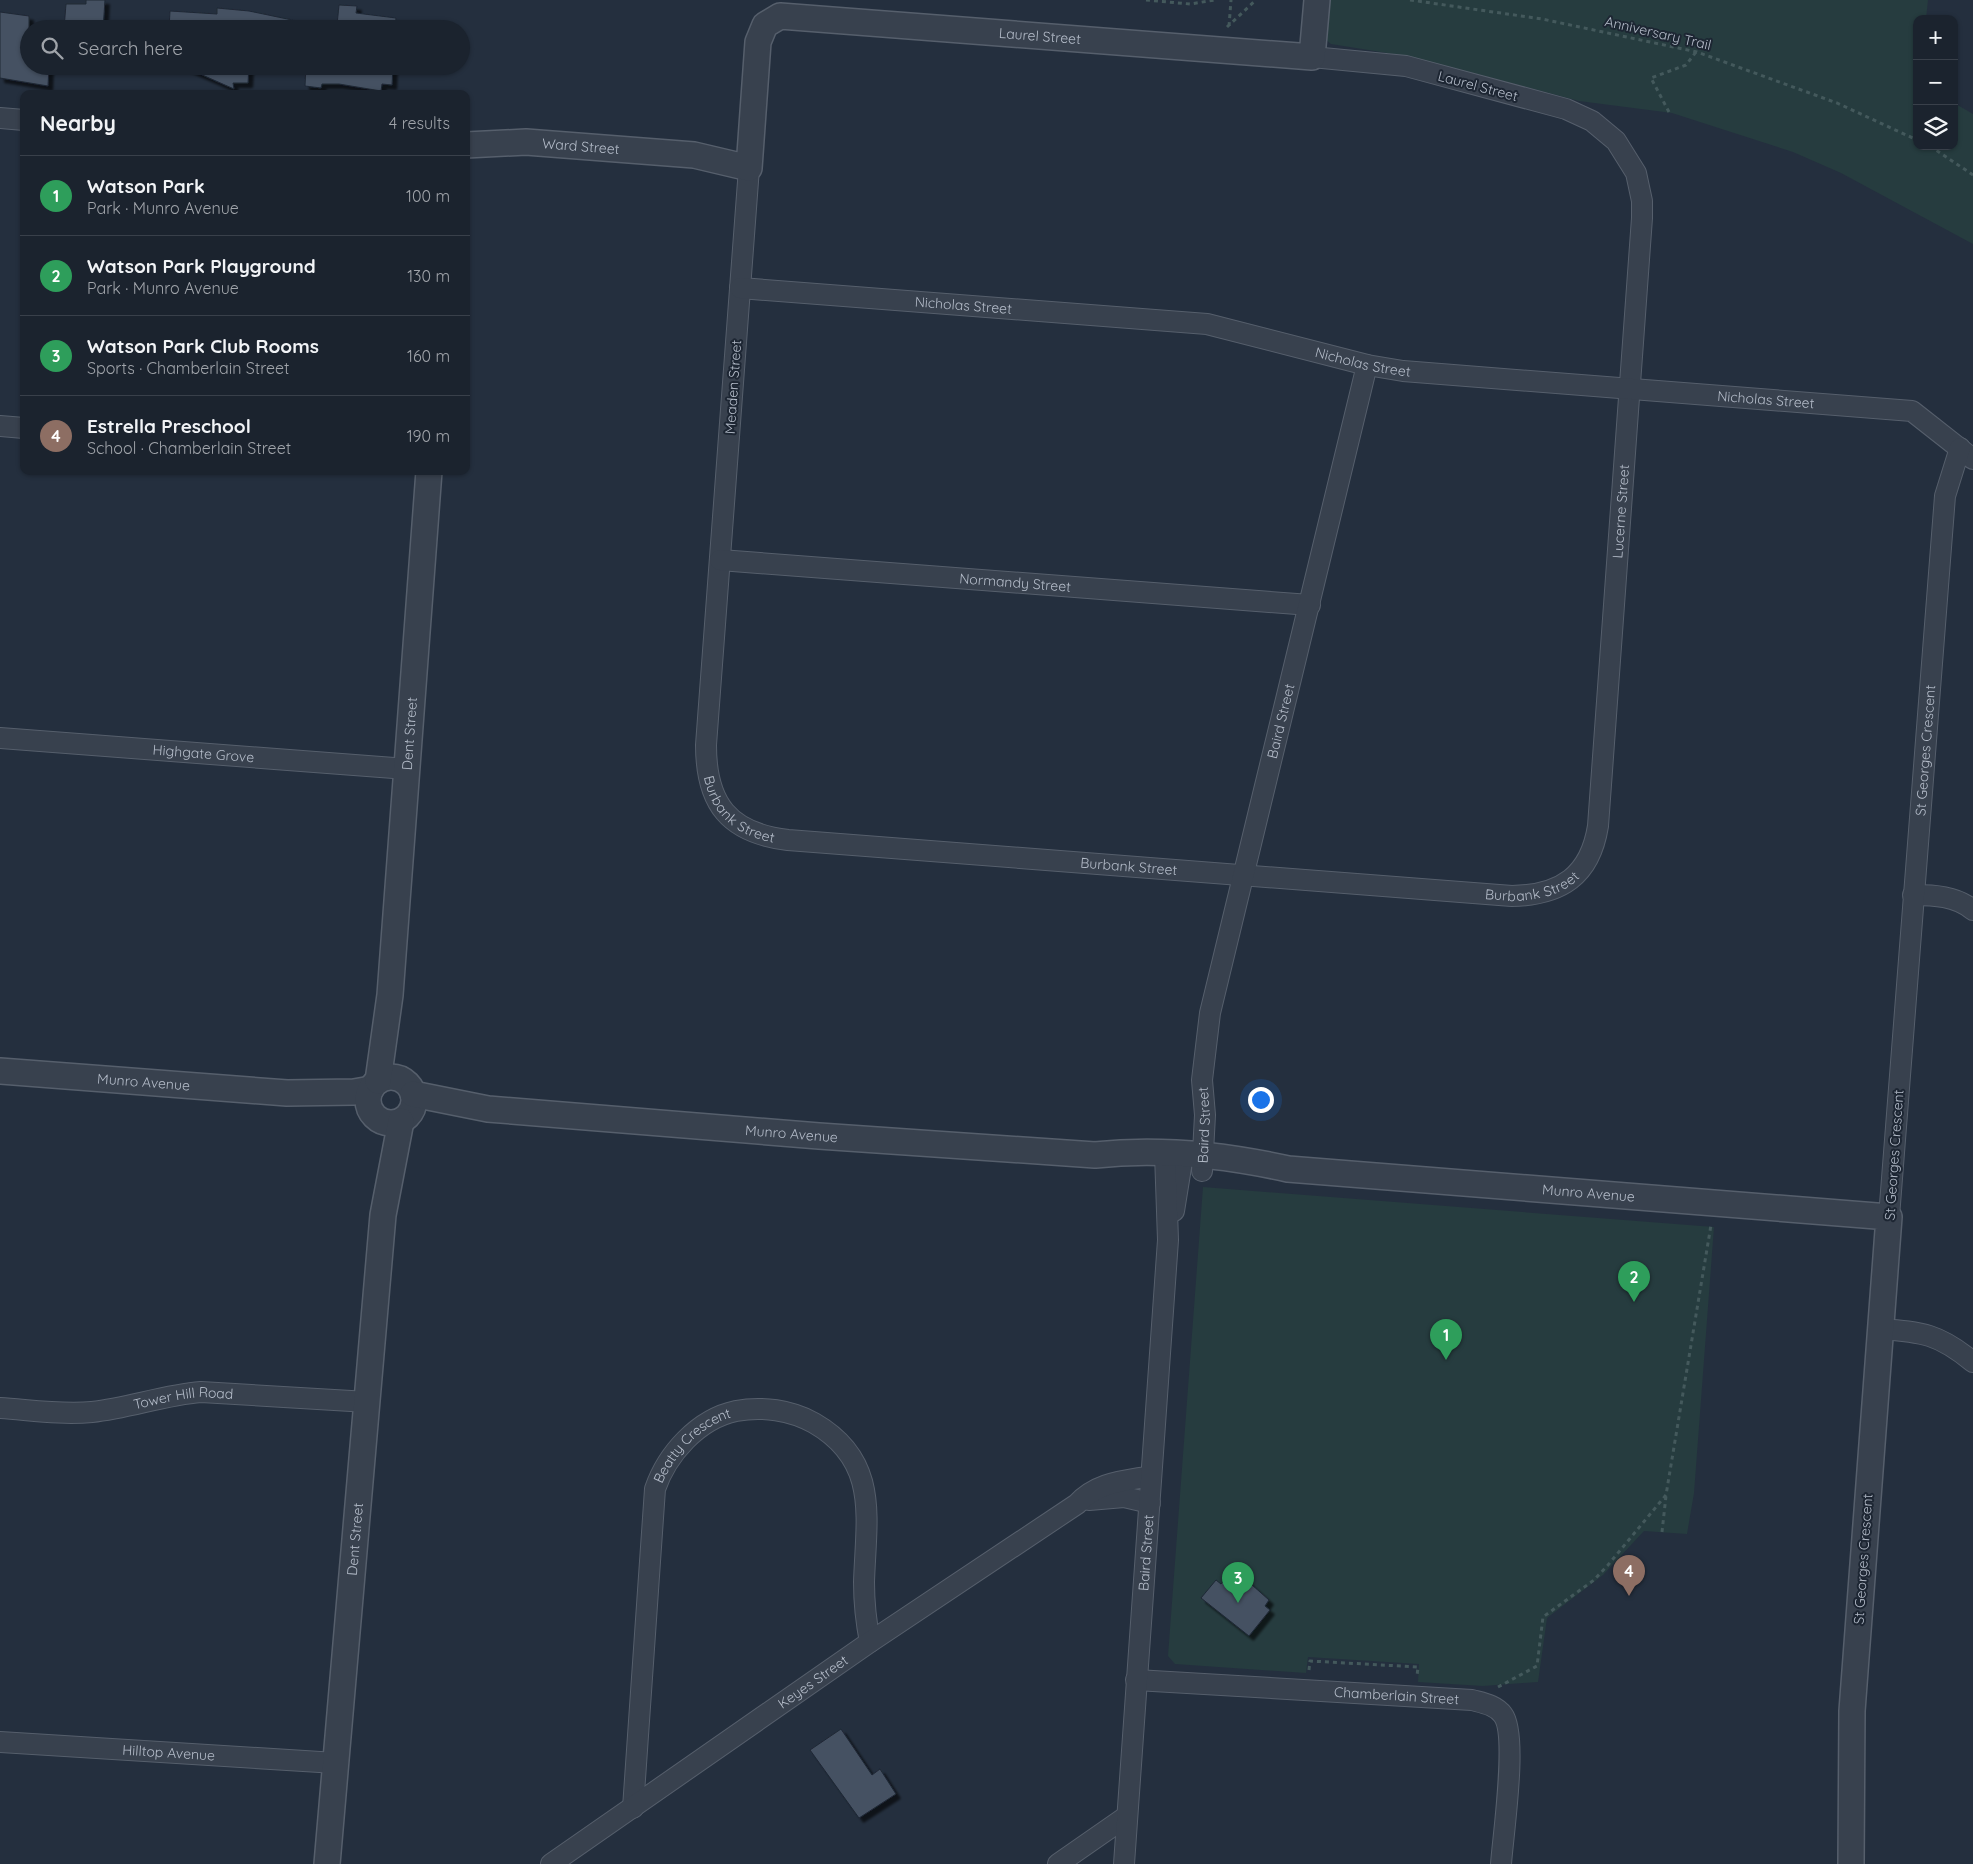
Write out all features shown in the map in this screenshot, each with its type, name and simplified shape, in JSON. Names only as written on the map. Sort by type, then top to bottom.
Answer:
[{"type":"street","points":[[1304,0],[1306,57]]},
{"type":"street","points":[[1306,57],[1317,0]]},
{"type":"street","name":"Laurel Street","points":[[780,16],[1228,49],[1406,66],[1566,109],[1592,121],[1616,141],[1626,155]]},
{"type":"street","name":"Meaden Street","points":[[706,768],[758,42],[765,25],[780,16]]},
{"type":"street","points":[[0,118],[20,120]]},
{"type":"street","name":"Ward Street","points":[[470,145],[526,142],[750,158]]},
{"type":"street","name":"Lucerne Street","points":[[1582,869],[1595,843],[1598,826],[1642,201],[1636,173],[1626,155]]},
{"type":"street","name":"Nicholas Street","points":[[740,288],[1207,324],[1367,365],[1431,373],[1912,410],[1967,454]]},
{"type":"street","name":"Baird Street","points":[[1124,1864],[1168,1240],[1194,1110],[1202,1080],[1210,1013],[1367,365]]},
{"type":"street","points":[[0,426],[20,428]]},
{"type":"street","name":"St Georges Crescent","points":[[1851,1864],[1852,1712],[1945,496],[1967,454]]},
{"type":"street","name":"Dent Street","points":[[327,1864],[383,1215],[390,1101],[390,995],[429,475]]},
{"type":"street","name":"Normandy Street","points":[[720,560],[1310,605]]},
{"type":"street","name":"Highgate Grove","points":[[0,738],[407,769]]},
{"type":"street","name":"Burbank Street","points":[[706,768],[714,795],[725,812],[737,824],[752,833],[768,838],[1531,895],[1558,888],[1582,869]]},
{"type":"street","points":[[1913,895],[1942,896],[1973,910]]},
{"type":"street","name":"Munro Avenue","points":[[0,1071],[819,1136],[1095,1155],[1130,1151],[1184,1162],[1247,1160],[1288,1169],[1889,1217]]},
{"type":"street","points":[[1880,1329],[1928,1334],[1952,1346],[1973,1362]]},
{"type":"street","name":"Tower Hill Road","points":[[0,1408],[69,1413],[93,1412],[168,1396],[201,1392],[368,1402]]},
{"type":"street","name":"Beatty Crescent","points":[[633,1808],[655,1490],[668,1460],[704,1424],[734,1411],[748,1409],[791,1414],[822,1428],[849,1454],[864,1485],[867,1502],[864,1606],[870,1642]]},
{"type":"street","name":"Keyes Street","points":[[551,1864],[870,1642],[1077,1504],[1094,1489],[1109,1483],[1152,1476]]},
{"type":"street","name":"Keyes Street","points":[[1077,1504],[1111,1496],[1131,1497],[1150,1503]]},
{"type":"street","name":"Chamberlain Street","points":[[1136,1680],[1472,1700],[1502,1712],[1508,1725],[1510,1742],[1501,1864]]},
{"type":"street","name":"Hilltop Avenue","points":[[0,1742],[336,1763]]},
{"type":"street","points":[[1058,1864],[1127,1816]]},
{"type":"path","points":[[1146,0],[1199,4],[1216,0]]},
{"type":"path","points":[[1228,49],[1231,0]]},
{"type":"path","name":"Anniversary Trail","points":[[1410,0],[1542,19],[1697,52],[1837,103],[1913,138]]},
{"type":"path","points":[[1669,112],[1651,78],[1686,65],[1697,52]]},
{"type":"path","points":[[1936,150],[1973,175]]},
{"type":"path","points":[[1662,1532],[1666,1495],[1712,1224],[1721,1225]]},
{"type":"path","points":[[1495,1689],[1537,1666],[1543,1617],[1594,1580],[1666,1495]]},
{"type":"path","points":[[1307,1690],[1310,1661],[1418,1667],[1416,1685]]},
{"type":"green space","points":[[1323,0],[1928,0],[1926,15],[1913,15],[1913,150],[1958,150],[1958,105],[1973,114],[1973,244],[1841,173],[1793,152],[1672,113],[1579,101],[1412,57],[1331,44],[1324,38]]},
{"type":"green space","points":[[1203,1187],[1714,1227],[1694,1493],[1687,1534],[1644,1531],[1603,1575],[1547,1618],[1538,1682],[1483,1686],[1418,1682],[1419,1664],[1308,1657],[1306,1673],[1175,1664],[1168,1656]]},
{"type":"building","points":[[86,0],[105,0],[104,20],[65,20],[66,4],[86,4]]},
{"type":"building","points":[[339,5],[357,6],[356,13],[396,18],[396,20],[338,20]]},
{"type":"building","points":[[217,8],[249,11],[292,20],[170,20],[170,11],[217,14]]},
{"type":"building","points":[[0,12],[29,16],[29,20],[20,20],[20,75],[49,75],[48,86],[0,78]]},
{"type":"building","points":[[202,75],[248,75],[248,83],[233,83],[234,89]]},
{"type":"building","points":[[306,75],[393,75],[392,85],[382,84],[381,90],[339,84],[322,84],[321,88],[305,86]]},
{"type":"building","points":[[1234,1569],[1269,1600],[1265,1606],[1270,1610],[1249,1636],[1201,1598],[1216,1580],[1221,1584]]},
{"type":"building","points":[[841,1729],[872,1775],[880,1769],[896,1794],[859,1818],[810,1750]]},
{"type":"place","name":"Watson Park Playground","points":[[1634,1302]]},
{"type":"place","name":"Watson Park","points":[[1446,1360]]},
{"type":"place","name":"Estrella Preschool","points":[[1629,1596]]},
{"type":"place","name":"Watson Park Club Rooms","points":[[1238,1603]]}]
